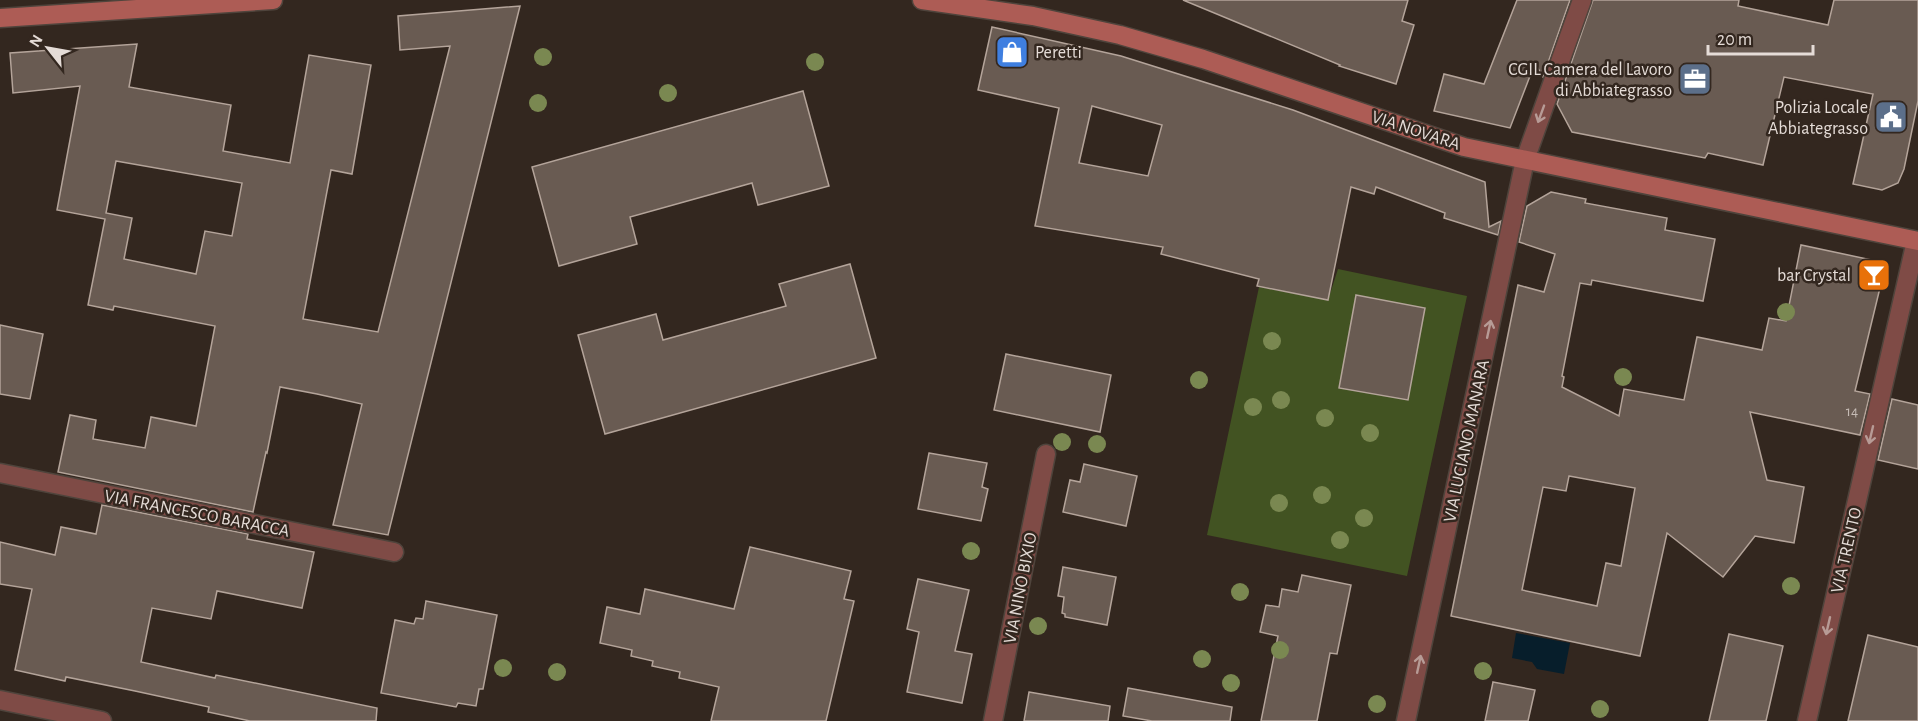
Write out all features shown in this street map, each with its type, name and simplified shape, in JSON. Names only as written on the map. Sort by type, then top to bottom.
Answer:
[{"type":"street","points":[[0,18],[273,0]]},
{"type":"street","name":"VIA NOVARA","points":[[922,0],[1033,16],[1120,35],[1203,59],[1464,147],[1917,241]]},
{"type":"street","name":"VIA LUCIANO MANARA","points":[[1406,721],[1525,160],[1582,0]]},
{"type":"street","name":"VIA TRENTO","points":[[1807,721],[1917,241]]},
{"type":"street","name":"VIA NINO BIXIO","points":[[993,721],[1046,454]]},
{"type":"street","name":"VIA FRANCESCO BARACCA","points":[[0,473],[394,552]]},
{"type":"street","points":[[0,700],[102,721]]},
{"type":"green space","points":[[1338,269],[1467,296],[1407,576],[1207,535],[1259,287],[1328,300]]},
{"type":"water","points":[[1516,633],[1570,643],[1564,674],[1537,669],[1532,662],[1512,658]]},
{"type":"building","points":[[1183,0],[1408,0],[1402,21],[1414,25],[1396,84],[1339,66]]},
{"type":"building","points":[[1517,0],[1570,0],[1543,77],[1535,63],[1510,128],[1434,111],[1444,74],[1484,84]]},
{"type":"building","points":[[1593,0],[1739,0],[1738,6],[1828,25],[1834,0],[1918,0],[1918,101],[1904,169],[1898,183],[1882,190],[1853,184],[1873,94],[1784,77],[1763,165],[1708,153],[1705,158],[1572,132],[1557,104]]},
{"type":"building","points":[[520,6],[388,535],[333,525],[362,404],[317,394],[280,387],[253,512],[58,472],[70,415],[96,420],[93,439],[145,448],[151,417],[196,426],[215,326],[114,306],[113,310],[88,305],[105,219],[57,210],[80,86],[13,93],[10,53],[137,44],[129,87],[231,105],[223,151],[290,163],[309,55],[371,65],[352,174],[331,170],[303,319],[378,332],[450,46],[400,50],[398,16]],"holes":[[[116,161],[242,183],[232,236],[205,231],[196,274],[124,259],[132,218],[106,213]]]},
{"type":"building","points":[[992,27],[1121,56],[1293,110],[1485,182],[1489,227],[1501,221],[1498,235],[1444,218],[1445,213],[1376,187],[1374,194],[1351,187],[1328,300],[1257,286],[1259,279],[1161,254],[1163,247],[1035,226],[1059,108],[978,90]],"holes":[[[1092,106],[1162,125],[1148,176],[1079,163]]]},
{"type":"building","points":[[803,91],[829,186],[758,205],[752,183],[630,217],[637,244],[559,266],[532,167]]},
{"type":"building","points":[[1551,192],[1586,199],[1585,203],[1667,218],[1665,230],[1715,239],[1703,301],[1592,280],[1591,285],[1580,283],[1562,376],[1564,377],[1562,387],[1619,416],[1624,389],[1684,400],[1697,337],[1762,350],[1769,318],[1786,321],[1801,245],[1886,263],[1855,391],[1870,394],[1860,435],[1750,412],[1767,480],[1804,487],[1794,543],[1755,536],[1723,577],[1667,533],[1640,656],[1451,616],[1518,285],[1544,292],[1555,254],[1519,242],[1527,206]],"holes":[[[1569,476],[1635,488],[1621,566],[1606,563],[1597,606],[1522,590],[1543,487],[1566,491]]]},
{"type":"building","points":[[850,264],[876,358],[605,434],[578,335],[656,314],[663,340],[786,306],[779,284]]},
{"type":"building","points":[[1356,295],[1425,308],[1408,400],[1339,388]]},
{"type":"building","points":[[0,325],[43,334],[30,399],[0,394]]},
{"type":"building","points":[[1006,354],[1111,375],[1100,432],[994,410]]},
{"type":"building","points":[[1892,399],[1918,405],[1918,469],[1878,460]]},
{"type":"building","points":[[929,453],[987,463],[982,487],[988,489],[981,521],[918,509]]},
{"type":"building","points":[[1084,464],[1137,476],[1126,526],[1063,512],[1070,480],[1080,482]]},
{"type":"building","points":[[102,505],[248,534],[247,539],[314,552],[302,608],[217,591],[211,619],[152,608],[141,662],[377,708],[376,721],[250,721],[208,712],[209,707],[66,677],[65,681],[15,670],[32,589],[0,584],[0,542],[55,555],[61,527],[96,534]]},
{"type":"building","points":[[750,547],[851,571],[844,599],[854,601],[826,721],[711,721],[719,687],[679,678],[680,672],[652,666],[653,661],[631,656],[632,650],[600,643],[607,607],[640,614],[645,589],[734,609]]},
{"type":"building","points":[[1063,567],[1116,577],[1107,625],[1065,617],[1062,613],[1064,597],[1058,596]]},
{"type":"building","points":[[1302,575],[1351,585],[1337,654],[1330,653],[1317,721],[1261,721],[1278,636],[1260,632],[1266,605],[1279,607],[1282,589],[1298,592]]},
{"type":"building","points":[[918,579],[969,590],[955,651],[972,654],[962,703],[907,692],[919,632],[907,629]]},
{"type":"building","points":[[426,601],[497,615],[483,689],[479,689],[476,706],[458,703],[456,707],[381,693],[395,620],[414,624],[416,618],[423,619]]},
{"type":"building","points":[[1729,634],[1783,646],[1766,721],[1709,721]]},
{"type":"building","points":[[1868,635],[1918,647],[1918,721],[1848,721]]},
{"type":"building","points":[[1493,682],[1535,690],[1528,721],[1485,721]]},
{"type":"building","points":[[1128,688],[1232,707],[1230,721],[1152,721],[1123,716]]},
{"type":"building","points":[[1029,692],[1110,706],[1108,721],[1024,721]]},
{"type":"place","name":"Peretti","points":[[1012,52]]},
{"type":"place","name":"CGIL Camera del Lavoro di Abbiategrasso","points":[[1695,79]]},
{"type":"place","name":"Polizia Locale Abbiategrasso","points":[[1891,117]]},
{"type":"place","name":"bar Crystal","points":[[1874,275]]}]
